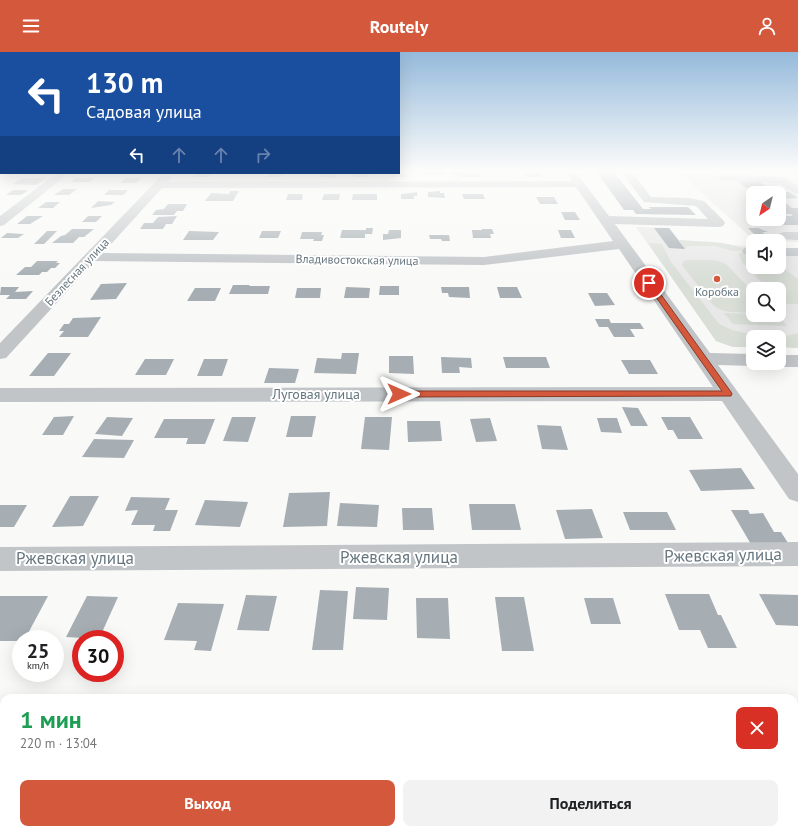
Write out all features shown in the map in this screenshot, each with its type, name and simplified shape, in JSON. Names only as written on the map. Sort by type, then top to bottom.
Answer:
[{"type":"street","points":[[0,222],[19,207]]},
{"type":"street","name":"Безлесная улица","points":[[0,354],[138,207]]},
{"type":"street","points":[[595,207],[798,492]]},
{"type":"street","points":[[604,220],[719,223],[703,207]]},
{"type":"street","name":"Владивостокская улица","points":[[91,257],[484,261],[590,247],[622,245]]},
{"type":"street","points":[[786,252],[798,252]]},
{"type":"street","points":[[786,262],[798,262]]},
{"type":"street","points":[[704,359],[746,360]]},
{"type":"street","points":[[786,361],[798,361]]},
{"type":"street","name":"Луговая улица","points":[[0,395],[728,394]]},
{"type":"street","name":"Ржевская улица","points":[[0,559],[798,554]]},
{"type":"shaded area","points":[[718,207],[746,207],[746,226],[786,226],[786,207],[798,207],[798,242],[786,242],[786,234],[747,234]]},
{"type":"shaded area","points":[[636,227],[669,228],[679,240],[746,246],[746,274],[786,274],[786,249],[798,249],[798,348],[786,347],[786,330],[746,330],[746,347],[733,347],[716,341]]},
{"type":"shaded area","points":[[679,240],[730,244],[744,250],[732,251],[716,246],[687,246],[685,249]]},
{"type":"shaded area","points":[[648,243],[662,244],[671,262],[719,324],[732,330],[746,333],[746,347],[733,347],[716,341]]},
{"type":"shaded area","points":[[746,252],[746,266],[742,262],[739,254]]},
{"type":"shaded area","name":"Коробка","points":[[715,260],[726,264],[746,285],[746,313],[722,310],[713,305],[682,265],[684,261]]},
{"type":"shaded area","points":[[786,270],[798,279],[798,304],[786,304],[786,282],[761,282],[754,274],[786,274]]},
{"type":"shaded area","points":[[724,313],[746,314],[746,322],[784,322],[787,326],[733,324]]},
{"type":"shaded area","points":[[798,333],[798,348],[786,347],[786,336]]},
{"type":"building","points":[[165,207],[185,207],[183,211],[177,211],[174,215],[152,215],[156,210]]},
{"type":"building","points":[[622,207],[651,209],[649,207],[688,207],[696,215],[636,214],[633,210],[624,210]]},
{"type":"building","points":[[786,207],[798,208],[798,225],[786,225],[786,216],[793,216],[791,214],[786,214]]},
{"type":"building","points":[[561,212],[575,212],[580,220],[565,220]]},
{"type":"building","points":[[27,216],[43,216],[30,224],[17,224]]},
{"type":"building","points":[[88,216],[102,216],[96,222],[82,222]]},
{"type":"building","points":[[177,216],[172,224],[166,224],[163,229],[140,229],[144,223],[153,223],[158,217]]},
{"type":"building","points":[[366,228],[373,228],[372,234],[365,234],[365,238],[340,238],[342,230],[366,230]]},
{"type":"building","points":[[654,228],[669,228],[685,249],[669,248]]},
{"type":"building","points":[[748,228],[758,228],[768,232],[762,232],[765,234],[754,234]]},
{"type":"building","points":[[72,229],[94,229],[84,237],[79,237],[73,243],[52,243],[61,236],[65,235]]},
{"type":"building","points":[[492,229],[494,234],[490,234],[491,238],[473,238],[472,230]]},
{"type":"building","points":[[389,230],[401,230],[401,238],[383,240],[383,234],[388,234]]},
{"type":"building","points":[[558,230],[571,230],[575,238],[561,238]]},
{"type":"building","points":[[47,231],[57,231],[44,244],[34,244]]},
{"type":"building","points":[[189,231],[219,232],[213,240],[183,240]]},
{"type":"building","points":[[262,231],[281,231],[278,238],[259,238]]},
{"type":"building","points":[[302,232],[322,232],[321,235],[324,235],[322,241],[313,241],[314,239],[300,239]]},
{"type":"building","points":[[7,233],[24,234],[18,238],[1,238]]},
{"type":"building","points":[[429,235],[449,235],[450,241],[430,239]]},
{"type":"building","points":[[37,261],[58,261],[56,263],[60,263],[55,268],[51,268],[47,272],[42,272],[39,275],[16,275],[25,267],[31,267]]},
{"type":"building","points":[[127,283],[116,299],[90,300],[101,284]]},
{"type":"building","points":[[233,285],[270,286],[268,294],[229,294]]},
{"type":"building","points":[[380,286],[399,286],[399,295],[379,295]]},
{"type":"building","points":[[1,287],[19,287],[15,292],[33,291],[26,299],[6,299],[10,295],[0,295]]},
{"type":"building","points":[[346,287],[370,288],[369,298],[344,298]]},
{"type":"building","points":[[441,287],[469,287],[470,298],[449,297],[448,293],[442,293]]},
{"type":"building","points":[[497,287],[517,287],[522,298],[500,298]]},
{"type":"building","points":[[195,288],[221,288],[215,301],[187,301]]},
{"type":"building","points":[[297,288],[321,288],[320,298],[295,298]]},
{"type":"building","points":[[588,293],[607,293],[615,305],[595,306]]},
{"type":"building","points":[[101,317],[88,337],[59,337],[64,331],[59,331],[64,324],[69,324],[73,318]]},
{"type":"building","points":[[595,319],[609,319],[611,323],[640,323],[644,329],[630,329],[635,337],[614,337],[608,327],[599,327]]},
{"type":"building","points":[[48,353],[71,353],[54,376],[29,376]]},
{"type":"building","points":[[342,353],[359,353],[356,374],[314,373],[317,358],[341,359]]},
{"type":"building","points":[[389,356],[413,356],[414,374],[389,373]]},
{"type":"building","points":[[441,357],[471,358],[472,368],[459,367],[460,373],[442,373]]},
{"type":"building","points":[[503,357],[546,357],[550,368],[506,368]]},
{"type":"building","points":[[145,359],[174,359],[166,375],[135,375]]},
{"type":"building","points":[[204,359],[228,359],[222,376],[197,376]]},
{"type":"building","points":[[621,360],[650,360],[658,374],[629,374]]},
{"type":"building","points":[[269,368],[299,369],[295,383],[264,383]]},
{"type":"building","points":[[622,407],[638,408],[648,426],[631,426]]},
{"type":"building","points":[[74,416],[63,435],[42,435],[54,417]]},
{"type":"building","points":[[291,416],[316,416],[312,437],[286,437]]},
{"type":"building","points":[[107,417],[133,418],[122,436],[95,434]]},
{"type":"building","points":[[232,417],[256,417],[248,442],[223,441]]},
{"type":"building","points":[[365,417],[392,417],[389,450],[361,449]]},
{"type":"building","points":[[661,417],[690,417],[703,439],[678,439],[673,430],[668,430]]},
{"type":"building","points":[[490,418],[497,441],[476,442],[470,419]]},
{"type":"building","points":[[597,418],[617,418],[622,433],[601,432]]},
{"type":"building","points":[[164,419],[215,419],[205,444],[186,444],[188,438],[154,438]]},
{"type":"building","points":[[407,421],[440,421],[442,441],[408,442]]},
{"type":"building","points":[[537,425],[561,426],[568,450],[542,449]]},
{"type":"building","points":[[94,439],[134,440],[124,458],[82,457]]},
{"type":"building","points":[[741,468],[755,489],[701,491],[689,470]]},
{"type":"building","points":[[330,492],[327,526],[283,527],[289,493]]},
{"type":"building","points":[[70,496],[99,496],[83,526],[52,527]]},
{"type":"building","points":[[131,497],[170,498],[165,510],[178,510],[170,531],[153,531],[155,525],[131,525],[138,510],[125,511]]},
{"type":"building","points":[[205,500],[248,502],[240,527],[195,525]]},
{"type":"building","points":[[340,503],[379,505],[377,527],[337,526]]},
{"type":"building","points":[[469,504],[515,504],[521,530],[472,530]]},
{"type":"building","points":[[0,505],[27,505],[14,527],[0,527]]},
{"type":"building","points":[[402,508],[432,508],[434,530],[403,530]]},
{"type":"building","points":[[592,509],[603,538],[565,539],[556,510]]},
{"type":"building","points":[[731,510],[748,510],[750,514],[763,513],[774,532],[781,532],[790,546],[752,546]]},
{"type":"building","points":[[623,512],[667,512],[676,530],[630,530]]},
{"type":"building","points":[[356,587],[389,588],[387,620],[353,619]]},
{"type":"building","points":[[320,590],[348,591],[343,650],[312,650]]},
{"type":"building","points":[[665,594],[709,594],[718,615],[721,615],[737,648],[708,648],[700,630],[679,630]]},
{"type":"building","points":[[759,594],[798,595],[798,626],[776,625]]},
{"type":"building","points":[[246,595],[277,596],[269,631],[237,630]]},
{"type":"building","points":[[0,596],[48,596],[30,630],[12,630],[12,641],[0,641]]},
{"type":"building","points":[[87,596],[118,597],[103,630],[72,630],[72,637],[66,637]]},
{"type":"building","points":[[495,597],[524,597],[534,651],[502,651]]},
{"type":"building","points":[[416,598],[448,598],[450,639],[417,638]]},
{"type":"building","points":[[584,598],[613,598],[621,624],[591,624]]},
{"type":"building","points":[[178,603],[224,604],[211,651],[194,650],[197,641],[164,640]]},
{"type":"place","name":"Коробка","points":[[717,279]]},
{"type":"route","points":[[399,394],[728,394],[649,283]]}]
